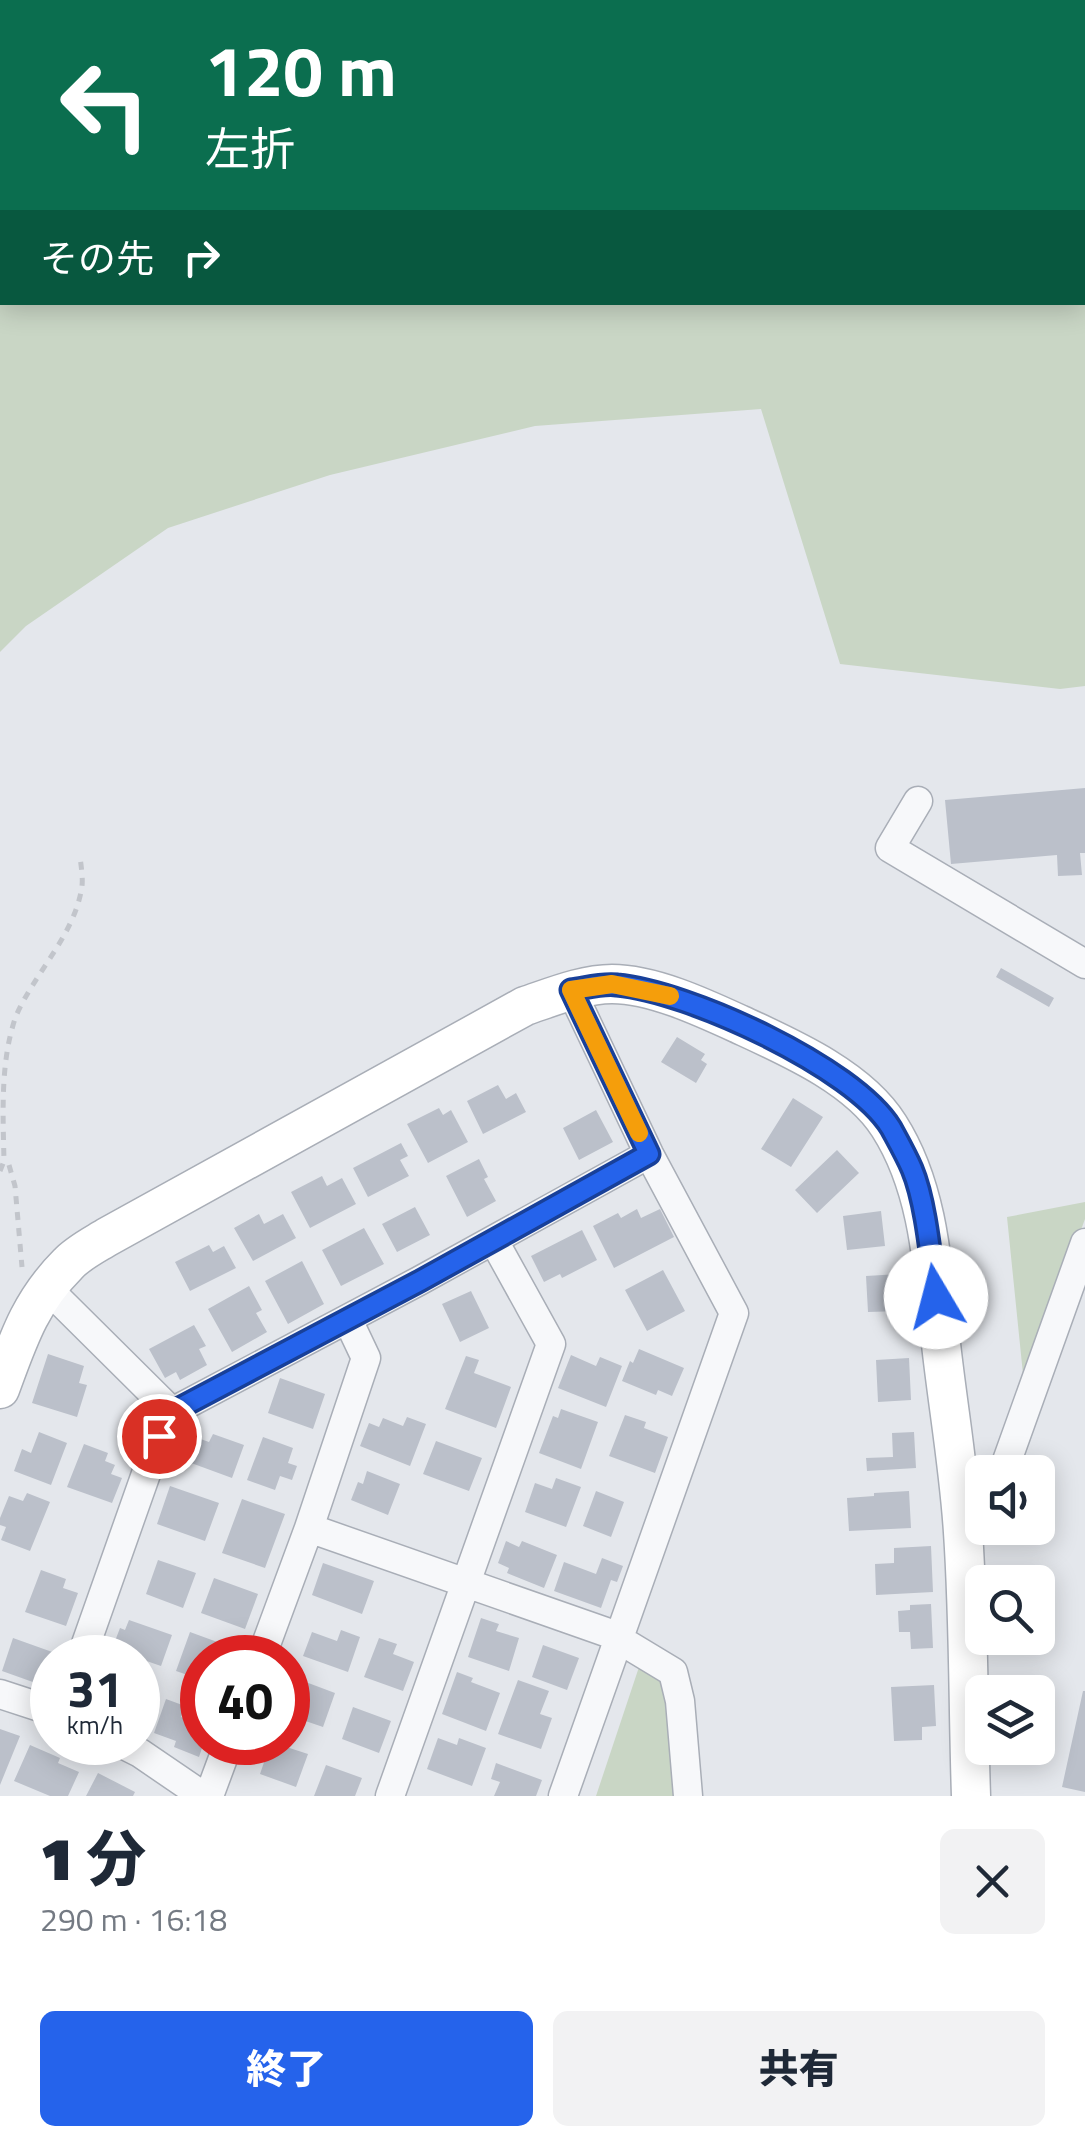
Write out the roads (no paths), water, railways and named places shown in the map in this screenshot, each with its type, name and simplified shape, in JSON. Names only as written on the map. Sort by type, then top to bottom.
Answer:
[{"type":"street","points":[[918,801],[890,848],[1085,964]]},
{"type":"street","points":[[0,1389],[35,1284],[107,1236],[525,1006],[571,990],[612,984],[665,994],[794,1050],[837,1077],[871,1104],[888,1124],[913,1171],[965,1472]]},
{"type":"street","points":[[563,1796],[734,1314],[649,1154],[571,990]]},
{"type":"street","points":[[89,1635],[159,1436],[172,1412],[649,1154]]},
{"type":"street","points":[[390,1796],[551,1344],[494,1241]]},
{"type":"street","points":[[1010,1455],[1085,1243]]},
{"type":"street","points":[[35,1284],[172,1412]]},
{"type":"street","points":[[269,1635],[366,1358],[348,1320]]},
{"type":"street","points":[[309,1528],[620,1638],[673,1672],[680,1702],[688,1796]]},
{"type":"street","points":[[971,1796],[973,1545]]},
{"type":"street","points":[[0,1694],[30,1704]]},
{"type":"street","points":[[158,1765],[206,1796],[219,1765]]}]
